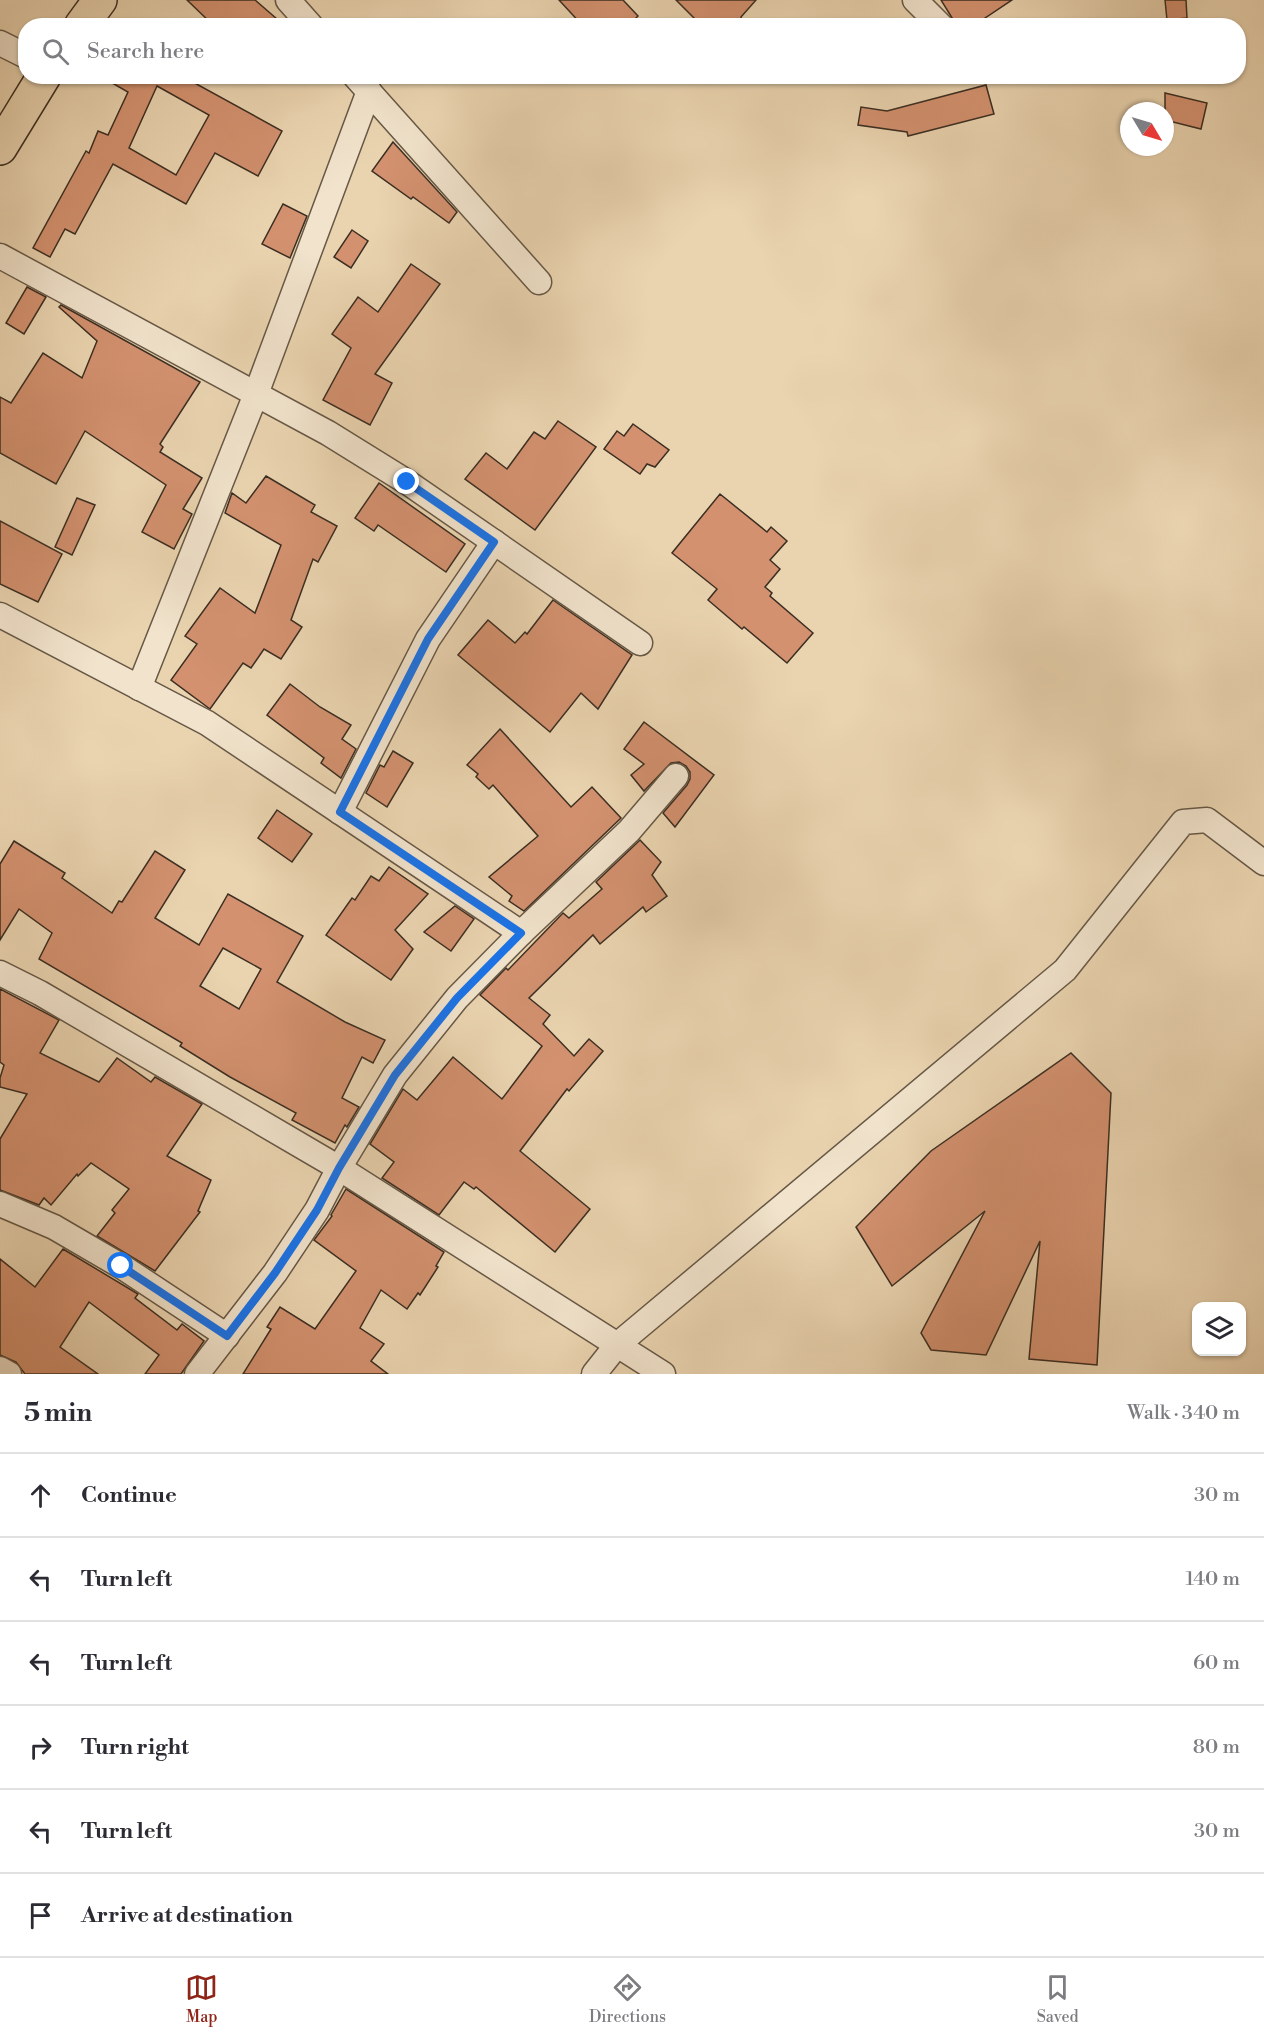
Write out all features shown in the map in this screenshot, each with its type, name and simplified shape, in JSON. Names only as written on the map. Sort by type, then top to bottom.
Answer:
[{"type":"highway","points":[[87,18],[100,0]]},
{"type":"highway","points":[[0,148],[39,84]]},
{"type":"street","points":[[288,0],[303,18]]},
{"type":"street","points":[[915,0],[933,18]]},
{"type":"street","points":[[0,43],[18,52]]},
{"type":"street","points":[[139,688],[256,394],[362,84],[539,282]]},
{"type":"street","points":[[0,256],[328,433],[407,482],[640,643]]},
{"type":"street","points":[[340,812],[428,639],[494,542]]},
{"type":"street","points":[[0,615],[207,723],[521,933]]},
{"type":"street","points":[[197,1374],[281,1264],[317,1210],[339,1168],[395,1075],[457,998],[521,933],[629,831],[676,776]]},
{"type":"street","points":[[594,1374],[617,1345],[1065,970],[1183,822],[1207,820],[1264,863]]},
{"type":"street","points":[[0,973],[50,999],[339,1168],[663,1374]]},
{"type":"street","points":[[0,1204],[54,1227],[121,1266],[227,1336]]},
{"type":"street","points":[[0,1369],[9,1374]]},
{"type":"building","points":[[187,0],[255,0],[276,18],[206,18]]},
{"type":"building","points":[[559,0],[623,0],[638,16],[636,18],[576,18]]},
{"type":"building","points":[[676,0],[756,0],[741,18],[694,18]]},
{"type":"building","points":[[941,0],[1012,0],[985,18],[952,18]]},
{"type":"building","points":[[1165,0],[1186,0],[1187,18],[1167,18]]},
{"type":"building","points":[[114,84],[197,84],[282,131],[258,176],[215,153],[186,204],[113,164],[75,234],[65,229],[50,257],[33,248],[86,151],[89,153],[98,131],[108,135],[128,92]],"holes":[[[157,86],[209,115],[176,175],[129,148]]]},
{"type":"building","points":[[986,85],[994,114],[908,136],[907,132],[858,125],[861,107],[887,111]]},
{"type":"building","points":[[1165,93],[1207,103],[1201,129],[1174,122],[1174,102],[1165,102]]},
{"type":"building","points":[[393,142],[457,212],[449,223],[372,171]]},
{"type":"building","points":[[283,204],[307,216],[290,258],[262,244]]},
{"type":"building","points":[[352,230],[368,241],[351,268],[334,257]]},
{"type":"building","points":[[411,264],[440,284],[375,374],[392,383],[370,425],[323,400],[351,348],[332,334],[358,297],[378,312]]},
{"type":"building","points":[[27,287],[46,297],[24,334],[6,323]]},
{"type":"building","points":[[61,305],[200,382],[160,444],[163,447],[160,452],[202,478],[183,509],[192,514],[174,549],[142,532],[166,485],[85,431],[56,484],[0,453],[0,397],[11,403],[43,353],[82,378],[97,341],[59,307]]},
{"type":"building","points":[[558,421],[596,447],[535,530],[465,479],[486,453],[507,469],[534,432],[545,439]]},
{"type":"building","points":[[633,424],[669,450],[655,467],[647,464],[640,474],[604,449],[617,431],[624,436]]},
{"type":"building","points":[[266,476],[315,505],[311,512],[337,526],[318,562],[313,559],[291,620],[302,627],[281,659],[264,649],[251,668],[243,663],[210,709],[171,680],[197,644],[185,636],[220,588],[255,613],[281,545],[225,513],[232,493],[246,503]]},
{"type":"building","points":[[379,483],[465,544],[446,572],[378,525],[374,531],[355,518]]},
{"type":"building","points":[[720,494],[767,532],[771,527],[787,541],[770,560],[780,569],[765,587],[772,593],[770,596],[813,633],[787,663],[708,600],[717,589],[672,553]]},
{"type":"building","points":[[77,498],[95,505],[72,555],[55,547]]},
{"type":"building","points":[[0,521],[62,554],[38,602],[0,584]]},
{"type":"building","points":[[553,600],[632,655],[598,709],[581,693],[550,732],[458,655],[488,620],[515,643],[525,632],[527,634]]},
{"type":"building","points":[[290,684],[320,707],[351,725],[342,739],[356,749],[341,778],[321,763],[324,758],[267,715]]},
{"type":"building","points":[[644,722],[714,775],[675,827],[663,813],[687,785],[690,772],[679,762],[671,763],[644,791],[631,775],[644,764],[624,749]]},
{"type":"building","points":[[500,729],[571,807],[592,787],[621,818],[524,911],[509,901],[512,896],[489,877],[538,836],[493,785],[489,789],[476,777],[478,774],[467,765]]},
{"type":"building","points":[[393,751],[413,763],[387,807],[366,793],[380,765],[384,767]]},
{"type":"building","points":[[277,810],[312,834],[292,862],[258,838]]},
{"type":"building","points":[[640,840],[661,862],[652,875],[667,896],[646,912],[643,907],[600,944],[593,935],[529,998],[550,1015],[543,1024],[574,1056],[589,1039],[603,1051],[569,1091],[567,1089],[520,1151],[590,1209],[555,1252],[476,1187],[474,1189],[464,1182],[439,1215],[382,1178],[394,1162],[370,1144],[403,1089],[417,1100],[453,1057],[502,1099],[542,1046],[480,995],[506,968],[508,970],[563,913],[569,918],[602,889],[596,882]]},
{"type":"building","points":[[14,841],[65,873],[62,878],[112,913],[119,901],[122,902],[155,851],[185,870],[155,918],[199,945],[228,894],[303,936],[277,982],[345,1022],[385,1040],[373,1063],[362,1057],[342,1098],[359,1107],[335,1143],[292,1120],[296,1113],[230,1077],[180,1046],[182,1043],[39,959],[52,933],[19,909],[0,940],[0,864]],"holes":[[[223,948],[261,969],[239,1009],[200,986]]]},
{"type":"building","points":[[389,867],[428,894],[395,930],[413,949],[391,980],[326,935],[352,898],[355,900],[371,876],[379,881]]},
{"type":"building","points":[[455,906],[474,919],[451,951],[424,932]]},
{"type":"building","points":[[0,989],[59,1020],[40,1053],[99,1082],[117,1058],[151,1082],[155,1077],[202,1104],[167,1156],[211,1180],[198,1211],[200,1212],[155,1271],[97,1236],[115,1213],[112,1210],[129,1189],[91,1163],[78,1176],[77,1174],[51,1205],[44,1198],[39,1205],[0,1190],[0,1139],[27,1094],[0,1087],[4,1065],[0,1062]]},
{"type":"building","points":[[1071,1053],[1111,1093],[1097,1365],[1029,1359],[1040,1241],[986,1355],[931,1350],[921,1333],[985,1211],[892,1286],[856,1227],[931,1151]]},
{"type":"building","points":[[346,1189],[444,1252],[436,1266],[438,1267],[420,1295],[418,1293],[407,1309],[381,1290],[360,1328],[384,1344],[371,1361],[388,1374],[243,1374],[271,1329],[267,1327],[280,1307],[315,1329],[356,1271],[314,1240],[332,1216]]},
{"type":"building","points":[[63,1249],[138,1294],[135,1298],[177,1330],[182,1324],[204,1341],[181,1374],[145,1374],[159,1355],[89,1302],[60,1347],[98,1374],[25,1374],[16,1362],[0,1355],[0,1259],[35,1287]]},
{"type":"route","points":[[121,1266],[227,1336],[275,1273],[317,1210],[339,1168],[395,1075],[457,998],[521,933],[340,812],[428,639],[494,542],[407,482]]}]
